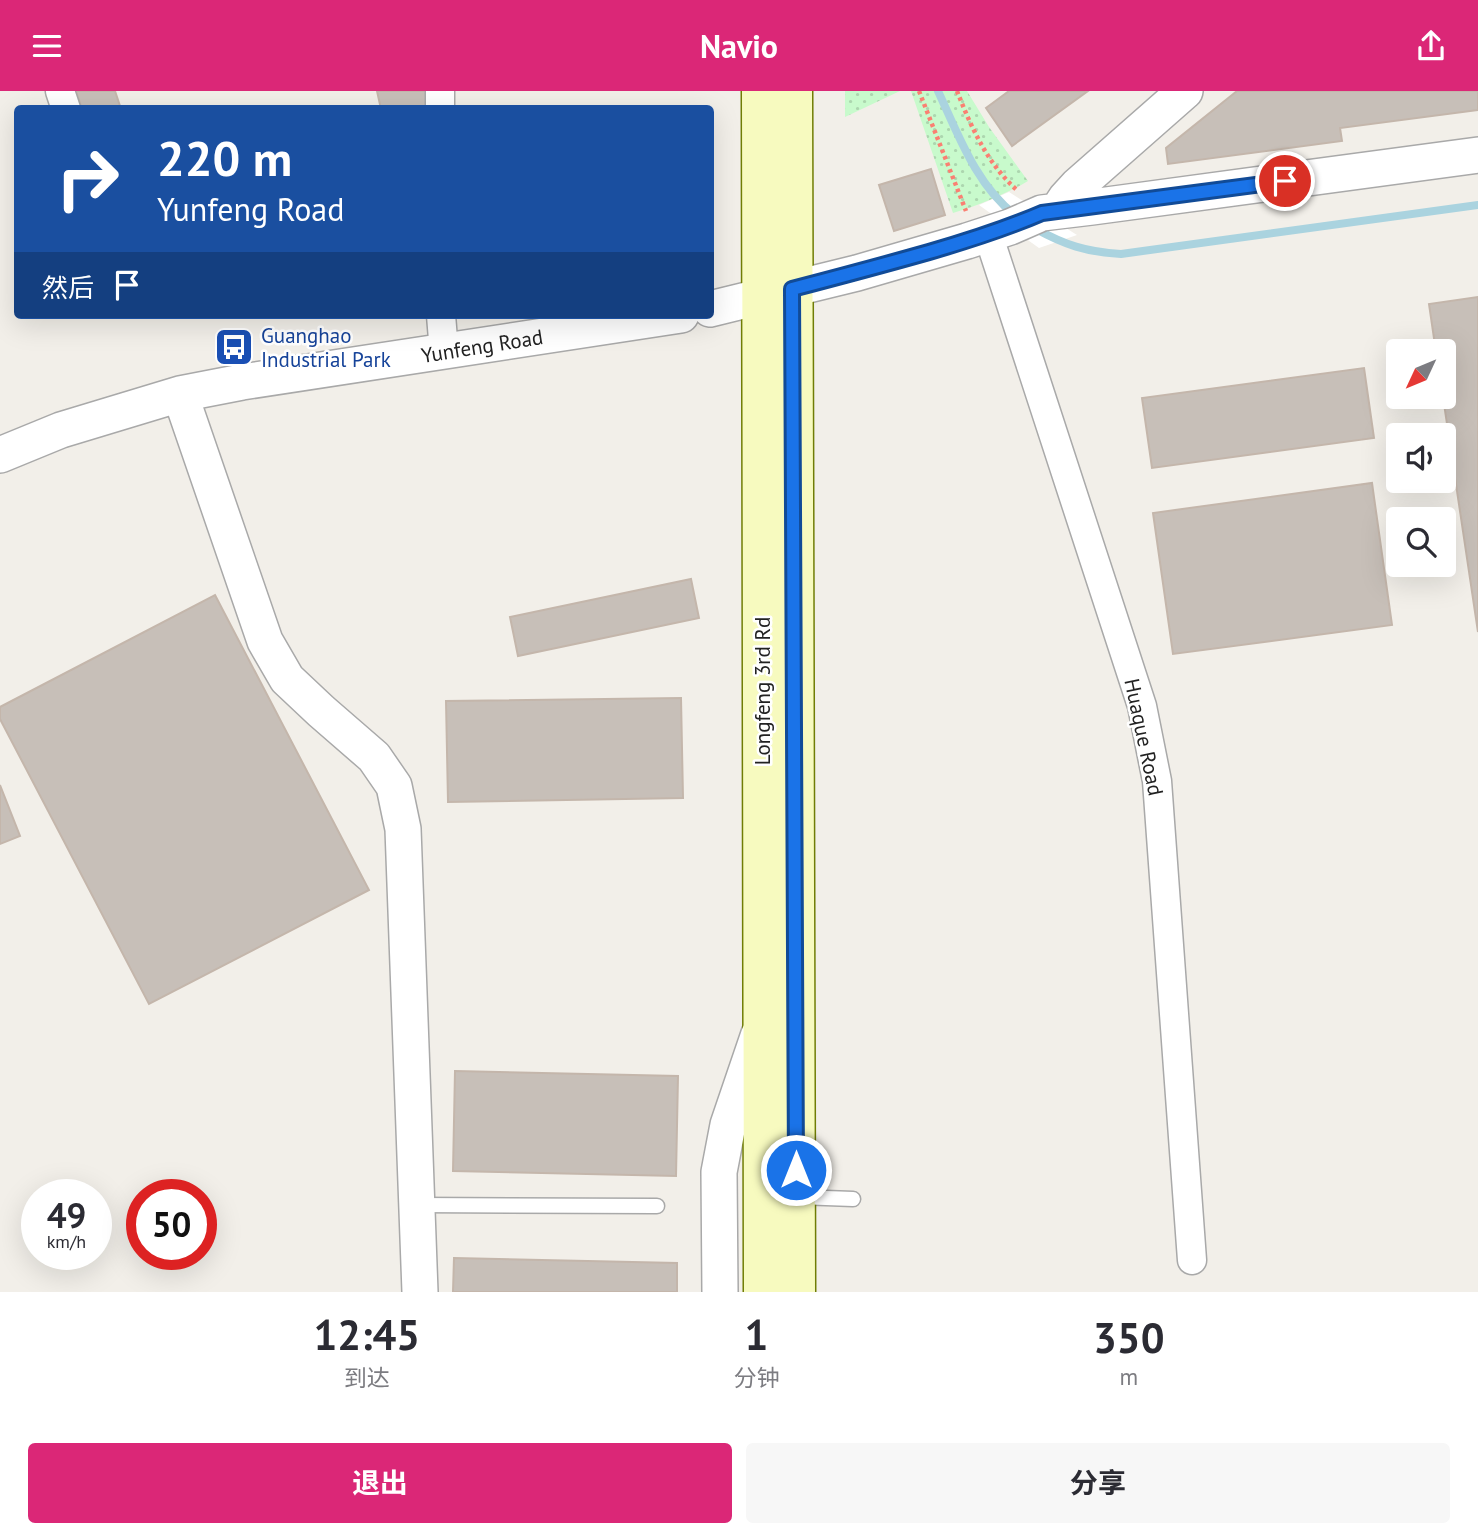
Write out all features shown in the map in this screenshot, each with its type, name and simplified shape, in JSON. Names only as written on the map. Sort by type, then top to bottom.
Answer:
[{"type":"main road","name":"Longfeng 3rd Rd","points":[[761,91],[777,293],[778,670],[764,1021],[763,1292]]},
{"type":"main road","name":"Longfeng 3rd Rd","points":[[777,293],[793,91]]},
{"type":"main road","points":[[778,670],[796,1197],[796,1292]]},
{"type":"street","points":[[714,308],[857,273],[1066,198],[1185,91]]},
{"type":"street","points":[[1040,206],[1093,207],[1478,155]]},
{"type":"street","name":"Huaque Road","points":[[989,226],[1142,706],[1152,753],[1157,781],[1192,1260]]},
{"type":"street","points":[[441,319],[444,352]]},
{"type":"street","name":"Yunfeng Road","points":[[0,455],[61,430],[180,394],[242,381],[655,319]]},
{"type":"street","points":[[180,394],[265,641],[287,679],[374,757],[394,786],[403,829],[421,1292]]},
{"type":"street","points":[[720,1292],[719,1172],[728,1125],[764,1021]]},
{"type":"lane","points":[[796,1197],[853,1199]]},
{"type":"lane","points":[[417,1205],[657,1206]]},
{"type":"path","points":[[919,91],[989,226]]},
{"type":"path","points":[[957,91],[993,164],[1007,182],[1040,206]]},
{"type":"green space","points":[[845,91],[900,91],[845,117]]},
{"type":"green space","points":[[911,91],[967,91],[1028,181],[992,199],[953,213]]},
{"type":"pier","points":[[1009,192],[1077,235],[1039,248],[979,205]]},
{"type":"building","points":[[76,91],[115,91],[120,105],[81,105]]},
{"type":"building","points":[[377,91],[429,91],[429,105],[380,105]]},
{"type":"building","points":[[1009,91],[1088,91],[1012,146],[986,108]]},
{"type":"building","points":[[1237,91],[1478,91],[1478,110],[1340,128],[1342,141],[1168,164],[1166,148]]},
{"type":"building","points":[[931,169],[945,215],[894,231],[879,185]]},
{"type":"building","points":[[1478,297],[1478,632],[1456,484],[1456,423],[1447,423],[1445,409],[1456,409],[1456,339],[1434,339],[1429,304]]},
{"type":"building","points":[[1364,368],[1374,438],[1152,468],[1142,398]]},
{"type":"building","points":[[1372,483],[1392,625],[1173,654],[1153,513]]},
{"type":"building","points":[[691,579],[699,618],[518,656],[510,617]]},
{"type":"building","points":[[215,595],[369,890],[149,1004],[0,719],[0,707]]},
{"type":"building","points":[[681,698],[683,798],[448,802],[446,701]]},
{"type":"building","points":[[0,785],[20,836],[0,844]]},
{"type":"building","points":[[455,1071],[678,1076],[676,1176],[453,1171]]},
{"type":"building","points":[[454,1258],[677,1263],[677,1292],[453,1292]]},
{"type":"waterway","points":[[938,91],[969,158],[989,189],[1015,215]]},
{"type":"waterway","points":[[1034,228],[1076,247],[1121,254],[1478,205]]},
{"type":"place","name":"Guanghao Industrial Park","points":[[234,347]]},
{"type":"route","points":[[796,1170],[792,289],[967,241],[1042,213],[1285,181]]}]
